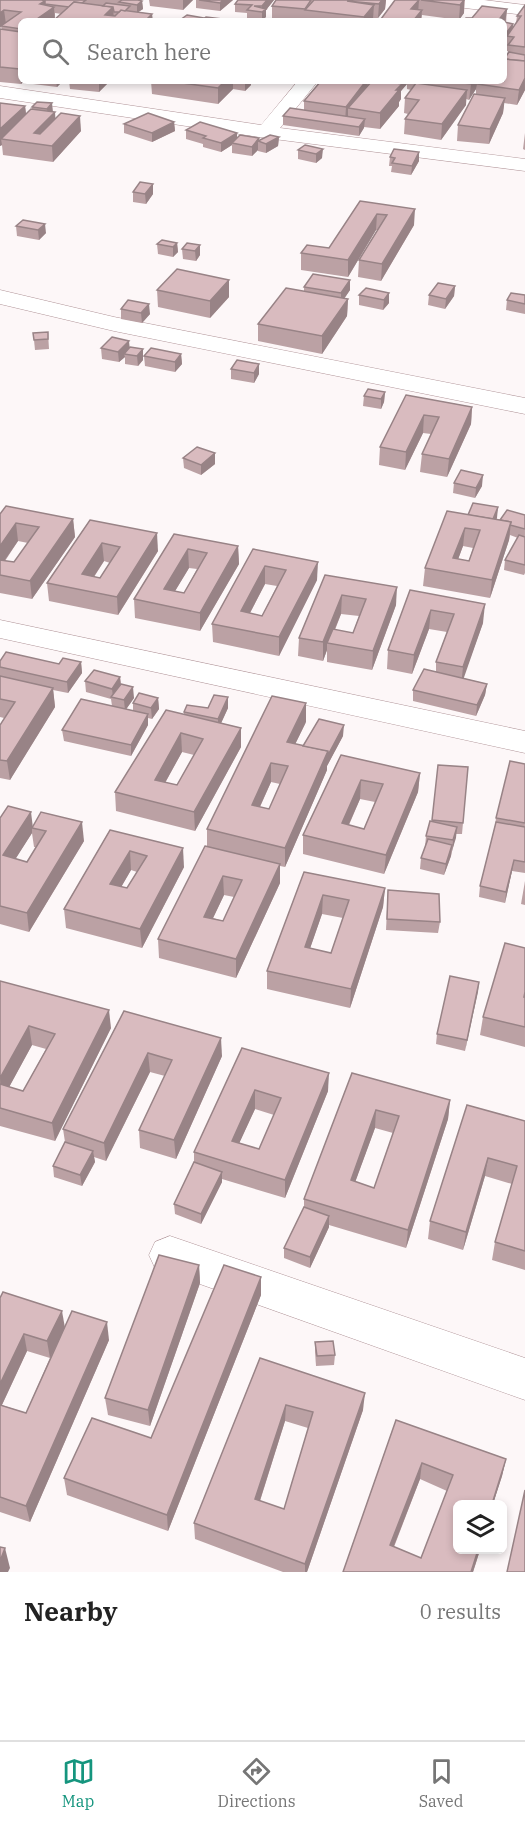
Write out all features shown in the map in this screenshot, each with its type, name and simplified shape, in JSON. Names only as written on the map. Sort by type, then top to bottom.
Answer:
[{"type":"street","points":[[439,0],[525,10]]},
{"type":"street","points":[[266,132],[306,84]]},
{"type":"street","points":[[0,92],[266,132],[525,165]]},
{"type":"street","points":[[0,297],[114,324],[525,406]]},
{"type":"street","points":[[0,629],[525,742]]},
{"type":"street","points":[[170,1255],[525,1379]]},
{"type":"building","points":[[0,0],[42,0],[45,1],[40,4],[54,7],[38,18],[18,18],[18,29],[1,26],[21,12],[4,10],[0,13]]},
{"type":"building","points":[[42,0],[86,0],[82,3],[74,2],[69,7],[45,4]]},
{"type":"building","points":[[122,0],[142,1],[137,5],[119,2]]},
{"type":"building","points":[[199,0],[223,0],[220,3]]},
{"type":"building","points":[[238,0],[267,0],[262,6],[254,6],[266,9],[262,12],[247,10],[252,5],[235,4]]},
{"type":"building","points":[[276,0],[311,0],[305,9],[272,6]]},
{"type":"building","points":[[314,0],[382,0],[379,4],[347,1],[374,5],[364,17],[305,10]]},
{"type":"building","points":[[395,0],[419,0],[411,9],[422,10],[415,18],[382,18]]},
{"type":"building","points":[[421,0],[464,0],[460,5]]},
{"type":"building","points":[[74,2],[113,7],[105,15],[115,16],[121,10],[152,14],[148,18],[56,18]]},
{"type":"building","points":[[106,3],[130,6],[125,11],[114,12],[113,7],[103,6]]},
{"type":"building","points":[[525,5],[525,47],[508,45],[514,37],[507,36],[521,16],[517,16]]},
{"type":"building","points":[[482,6],[507,9],[500,18],[472,18]]},
{"type":"building","points":[[187,15],[204,18],[183,18]]},
{"type":"building","points":[[507,23],[513,24],[507,32]]},
{"type":"building","points":[[0,29],[18,32],[18,69],[0,67]]},
{"type":"building","points":[[509,52],[525,55],[525,61],[507,59]]},
{"type":"building","points":[[507,59],[525,61],[525,78],[519,90],[477,84],[507,84]]},
{"type":"building","points":[[189,84],[222,84],[218,88]]},
{"type":"building","points":[[318,84],[364,84],[346,107],[304,101]]},
{"type":"building","points":[[369,84],[402,84],[380,113],[348,108]]},
{"type":"building","points":[[415,84],[467,90],[442,124],[405,119],[419,100],[405,98]]},
{"type":"building","points":[[474,94],[505,98],[490,129],[458,125]]},
{"type":"building","points":[[37,102],[52,103],[47,109],[32,107]]},
{"type":"building","points":[[0,103],[25,106],[0,129]]},
{"type":"building","points":[[290,108],[365,119],[359,127],[283,116]]},
{"type":"building","points":[[31,109],[55,112],[34,133],[40,134],[61,113],[80,116],[52,146],[1,139]]},
{"type":"building","points":[[148,113],[174,122],[152,133],[124,124]]},
{"type":"building","points":[[200,122],[237,133],[221,143],[186,130]]},
{"type":"building","points":[[240,135],[259,138],[252,147],[232,143]]},
{"type":"building","points":[[270,135],[279,137],[266,144],[258,141]]},
{"type":"building","points":[[305,145],[323,149],[316,154],[298,150]]},
{"type":"building","points":[[394,149],[419,152],[412,166],[392,163],[395,158],[390,157]]},
{"type":"building","points":[[140,182],[153,184],[145,194],[133,192]]},
{"type":"building","points":[[360,201],[415,209],[382,264],[359,260],[387,215],[377,214],[348,260],[301,253],[307,245],[329,248]]},
{"type":"building","points":[[23,220],[45,224],[38,230],[16,226]]},
{"type":"building","points":[[162,240],[177,243],[173,247],[157,244]]},
{"type":"building","points":[[187,243],[200,245],[195,251],[182,249]]},
{"type":"building","points":[[177,269],[229,280],[210,301],[157,290]]},
{"type":"building","points":[[313,274],[350,280],[341,293],[304,287]]},
{"type":"building","points":[[438,283],[455,286],[446,299],[429,295]]},
{"type":"building","points":[[286,288],[348,299],[322,336],[258,324]]},
{"type":"building","points":[[366,288],[389,293],[384,300],[359,295]]},
{"type":"building","points":[[511,293],[525,295],[525,304],[507,300]]},
{"type":"building","points":[[128,300],[149,304],[141,313],[121,309]]},
{"type":"building","points":[[48,332],[48,339],[34,340],[33,333]]},
{"type":"building","points":[[112,337],[129,341],[118,352],[101,348]]},
{"type":"building","points":[[130,347],[143,349],[137,356],[124,354]]},
{"type":"building","points":[[151,348],[181,354],[175,362],[144,356]]},
{"type":"building","points":[[237,360],[259,364],[254,373],[231,369]]},
{"type":"building","points":[[368,389],[385,392],[381,399],[364,396]]},
{"type":"building","points":[[406,395],[472,407],[449,459],[422,454],[439,417],[424,415],[406,452],[380,447]]},
{"type":"building","points":[[197,447],[215,453],[201,465],[183,458]]},
{"type":"building","points":[[461,470],[483,475],[476,488],[454,483]]},
{"type":"building","points":[[473,503],[498,507],[493,519],[468,515]]},
{"type":"building","points":[[6,506],[73,519],[30,581],[0,575],[0,560],[14,562],[39,527],[16,523],[0,546],[0,514]]},
{"type":"building","points":[[507,510],[525,515],[525,529],[510,525],[511,522],[500,520]]},
{"type":"building","points":[[447,511],[511,522],[492,580],[425,568]],"holes":[[[465,528],[480,530],[469,561],[453,558]]]},
{"type":"building","points":[[90,520],[157,533],[117,597],[47,583]],"holes":[[[102,543],[120,547],[100,578],[82,574]]]},
{"type":"building","points":[[174,534],[238,546],[200,613],[134,599]],"holes":[[[188,549],[207,553],[184,593],[164,589]]]},
{"type":"building","points":[[519,535],[525,537],[525,565],[505,560]]},
{"type":"building","points":[[253,549],[318,562],[279,637],[212,624]],"holes":[[[265,566],[286,570],[262,616],[241,611]]]},
{"type":"building","points":[[325,575],[397,587],[373,651],[327,643],[333,629],[353,633],[366,599],[342,595],[323,642],[299,638]]},
{"type":"building","points":[[410,590],[485,604],[463,667],[436,662],[454,614],[431,610],[414,655],[388,650]]},
{"type":"building","points":[[6,652],[59,664],[63,658],[81,662],[67,682],[0,667],[0,661]]},
{"type":"building","points":[[424,669],[487,684],[477,705],[413,690]]},
{"type":"building","points":[[94,670],[120,677],[112,689],[85,681]]},
{"type":"building","points":[[0,676],[53,688],[7,761],[0,760],[0,725],[15,702],[0,699]]},
{"type":"building","points":[[121,684],[133,687],[124,700],[111,697]]},
{"type":"building","points":[[139,693],[158,698],[151,708],[133,703]]},
{"type":"building","points":[[214,695],[228,697],[218,719],[184,712],[187,705],[208,708]]},
{"type":"building","points":[[272,696],[306,703],[287,742],[328,751],[285,848],[207,829]],"holes":[[[271,763],[288,766],[269,809],[252,805]]]},
{"type":"building","points":[[81,699],[148,714],[131,745],[62,730]]},
{"type":"building","points":[[166,710],[241,728],[194,812],[115,792]],"holes":[[[181,733],[203,739],[177,785],[155,780]]]},
{"type":"building","points":[[319,719],[344,725],[328,755],[328,751],[303,746]]},
{"type":"building","points":[[341,755],[420,773],[386,855],[303,835]],"holes":[[[361,780],[383,784],[364,829],[342,823]]]},
{"type":"building","points":[[510,761],[525,764],[525,823],[496,818]]},
{"type":"building","points":[[438,765],[468,767],[463,823],[432,820]]},
{"type":"building","points":[[8,806],[31,812],[3,855],[27,862],[46,831],[32,828],[41,812],[82,822],[27,913],[0,906],[0,818]]},
{"type":"building","points":[[430,821],[457,827],[453,840],[426,836]]},
{"type":"building","points":[[496,822],[525,827],[525,862],[514,860],[506,892],[480,886]]},
{"type":"building","points":[[110,830],[183,848],[140,929],[64,909]],"holes":[[[130,851],[147,856],[127,888],[110,884]]]},
{"type":"building","points":[[428,839],[452,845],[446,864],[421,858]]},
{"type":"building","points":[[205,846],[280,864],[236,959],[158,939]],"holes":[[[223,876],[242,880],[223,921],[204,917]]]},
{"type":"building","points":[[304,872],[385,888],[351,989],[267,971]],"holes":[[[323,895],[349,900],[331,953],[305,947]]]},
{"type":"building","points":[[388,890],[439,894],[440,922],[387,919]]},
{"type":"building","points":[[505,943],[525,948],[525,1027],[483,1017]]},
{"type":"building","points":[[450,976],[479,982],[467,1040],[437,1034]]},
{"type":"building","points":[[0,981],[109,1010],[52,1123],[0,1108],[0,1084],[23,1091],[55,1034],[29,1026],[0,1078]]},
{"type":"building","points":[[124,1011],[221,1038],[174,1140],[139,1130],[172,1060],[148,1053],[104,1143],[63,1129]]},
{"type":"building","points":[[242,1048],[329,1073],[285,1180],[194,1152]],"holes":[[[255,1090],[281,1098],[259,1149],[232,1141]]]},
{"type":"building","points":[[352,1073],[450,1100],[408,1230],[304,1199]],"holes":[[[376,1110],[399,1116],[374,1188],[351,1180]]]},
{"type":"building","points":[[467,1105],[525,1121],[525,1251],[495,1242],[517,1166],[488,1158],[466,1232],[430,1221]]},
{"type":"building","points":[[65,1142],[93,1151],[80,1175],[53,1166]]},
{"type":"building","points":[[194,1162],[222,1172],[201,1214],[174,1204]]},
{"type":"building","points":[[304,1207],[329,1216],[310,1257],[284,1248]]},
{"type":"building","points":[[159,1255],[199,1265],[148,1410],[105,1398]]},
{"type":"building","points":[[224,1265],[261,1277],[167,1515],[64,1478],[92,1418],[151,1438]]},
{"type":"building","points":[[3,1292],[62,1311],[47,1341],[24,1334],[0,1384],[0,1298]]},
{"type":"building","points":[[72,1311],[107,1322],[26,1506],[0,1497],[0,1405],[26,1413]]},
{"type":"building","points":[[333,1341],[335,1355],[317,1356],[315,1342]]},
{"type":"building","points":[[260,1358],[365,1393],[305,1564],[194,1523]],"holes":[[[286,1405],[313,1412],[284,1509],[255,1499]]]},
{"type":"building","points":[[396,1420],[506,1459],[493,1500],[453,1500],[453,1554],[477,1554],[471,1572],[343,1572]],"holes":[[[422,1463],[453,1475],[421,1558],[390,1545]]]},
{"type":"building","points":[[525,1490],[525,1572],[507,1572]]},
{"type":"building","points":[[0,1547],[5,1548],[0,1561]]}]
